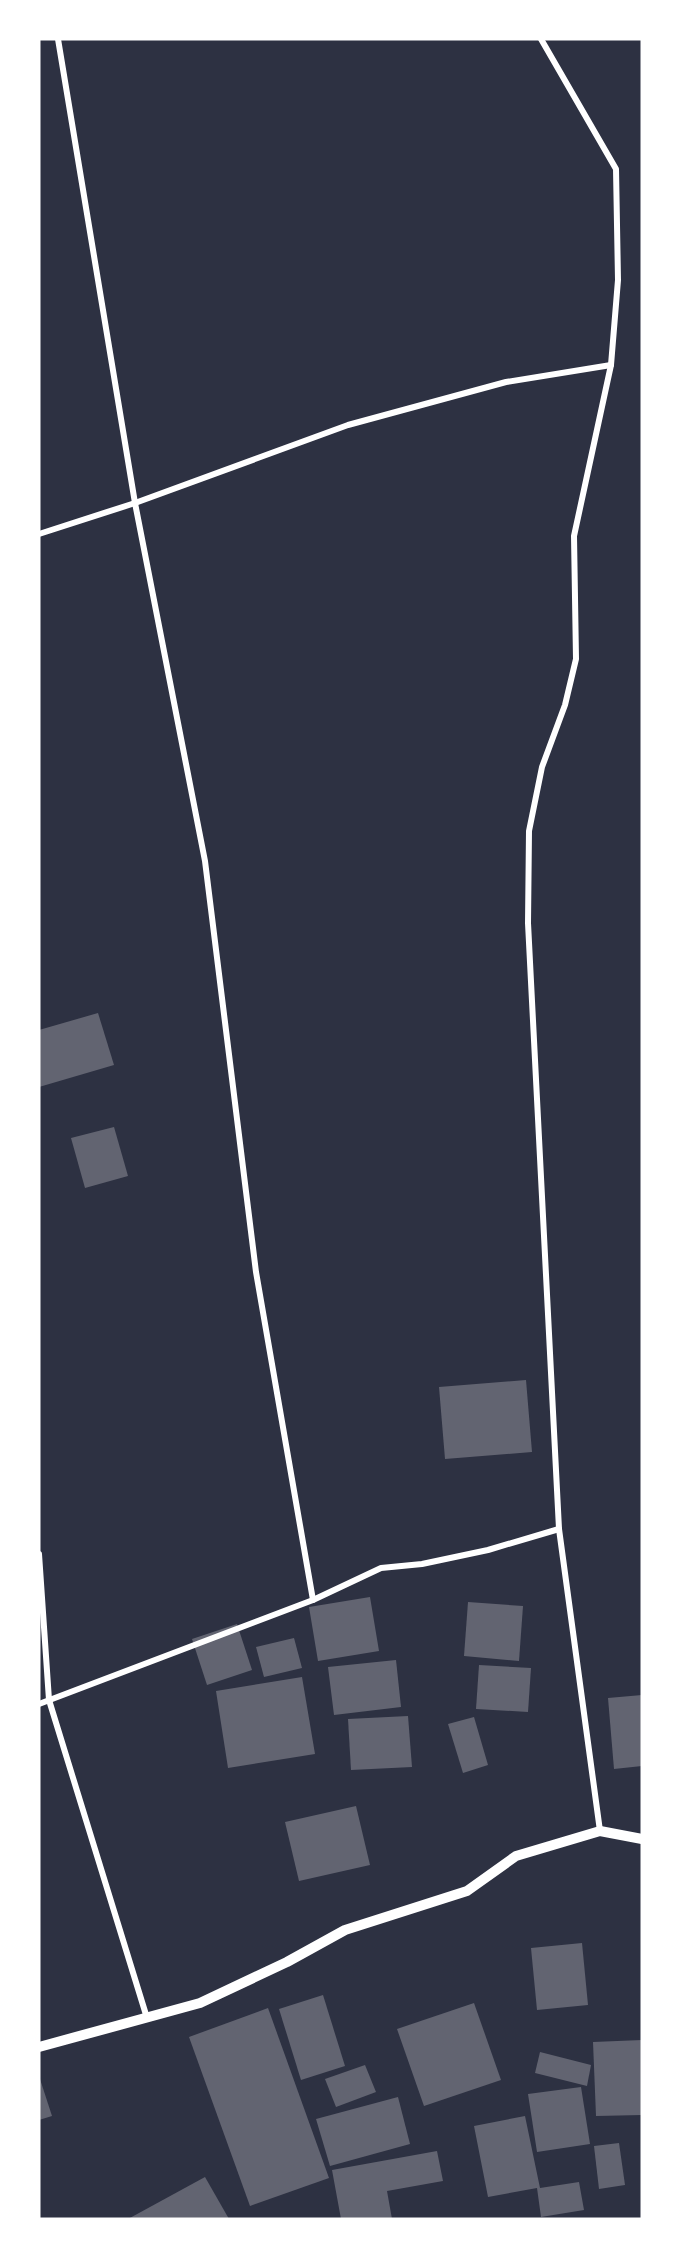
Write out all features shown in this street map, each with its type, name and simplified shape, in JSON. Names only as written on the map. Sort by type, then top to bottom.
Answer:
[{"type":"street","points":[[58,39],[135,503],[205,861],[256,1272],[313,1600]]},
{"type":"street","points":[[542,39],[616,169],[618,280],[611,365],[574,536],[576,659],[565,705],[542,767],[529,831],[528,923],[559,1529],[600,1831]]},
{"type":"street","points":[[39,534],[135,503],[348,425],[506,382],[611,365]]},
{"type":"street","points":[[39,1704],[313,1600],[381,1568],[422,1564],[488,1550],[559,1529]]},
{"type":"street","points":[[39,1554],[50,1700],[147,2019]]},
{"type":"street","points":[[39,2047],[200,2003],[287,1962],[345,1930],[467,1891],[516,1856],[600,1831],[642,1839]]},
{"type":"building","points":[[98,1013],[114,1065],[39,1087],[39,1030]]},
{"type":"building","points":[[114,1127],[128,1176],[85,1188],[71,1138]]},
{"type":"building","points":[[526,1380],[532,1452],[445,1459],[439,1387]]},
{"type":"building","points":[[370,1597],[379,1651],[318,1661],[309,1607]]},
{"type":"building","points":[[468,1602],[523,1606],[519,1661],[464,1656]]},
{"type":"building","points":[[237,1624],[252,1670],[207,1685],[192,1639]]},
{"type":"building","points":[[294,1638],[302,1668],[264,1677],[256,1647]]},
{"type":"building","points":[[396,1660],[401,1707],[334,1715],[328,1667]]},
{"type":"building","points":[[479,1665],[531,1668],[528,1712],[476,1709]]},
{"type":"building","points":[[302,1677],[315,1754],[228,1768],[216,1691]]},
{"type":"building","points":[[642,1695],[642,1766],[614,1769],[608,1698]]},
{"type":"building","points":[[408,1716],[412,1767],[351,1770],[348,1719]]},
{"type":"building","points":[[474,1717],[488,1765],[463,1773],[448,1724]]},
{"type":"building","points":[[356,1806],[370,1865],[299,1881],[285,1822]]},
{"type":"building","points":[[582,1943],[588,2005],[537,2010],[531,1948]]},
{"type":"building","points":[[323,1995],[345,2066],[301,2080],[279,2009]]},
{"type":"building","points":[[474,2003],[501,2080],[424,2106],[397,2029]]},
{"type":"building","points":[[268,2008],[329,2178],[250,2206],[189,2037]]},
{"type":"building","points":[[642,2040],[642,2115],[596,2116],[593,2042]]},
{"type":"building","points":[[540,2052],[591,2065],[587,2086],[535,2073]]},
{"type":"building","points":[[365,2065],[376,2092],[336,2107],[325,2079]]},
{"type":"building","points":[[39,2076],[52,2116],[39,2120]]},
{"type":"building","points":[[581,2087],[590,2144],[537,2152],[528,2094]]},
{"type":"building","points":[[398,2097],[410,2144],[330,2166],[316,2119]]},
{"type":"building","points":[[525,2116],[540,2188],[579,2182],[584,2210],[541,2217],[537,2188],[488,2197],[474,2126]]},
{"type":"building","points":[[619,2143],[625,2185],[599,2189],[594,2146]]},
{"type":"building","points":[[437,2151],[443,2181],[387,2191],[392,2219],[341,2219],[332,2170]]},
{"type":"building","points":[[205,2177],[229,2219],[128,2219]]}]
